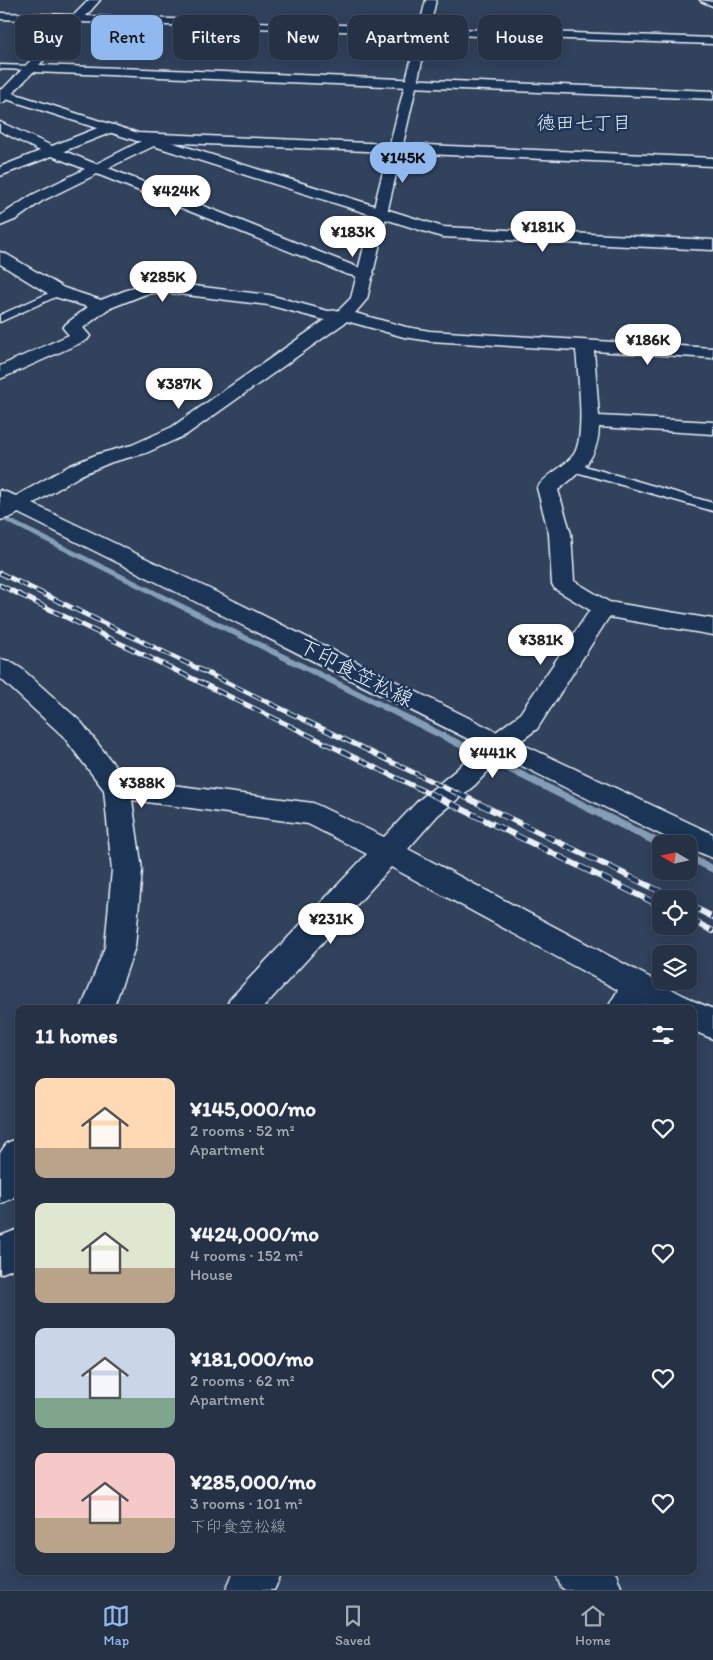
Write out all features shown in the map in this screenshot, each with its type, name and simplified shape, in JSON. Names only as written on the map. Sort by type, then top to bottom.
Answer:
[{"type":"street","points":[[81,16],[95,0]]},
{"type":"street","points":[[428,15],[431,0]]},
{"type":"street","points":[[0,16],[15,17]]},
{"type":"street","points":[[81,19],[348,28]]},
{"type":"street","points":[[468,33],[713,41]]},
{"type":"street","points":[[39,60],[2,96],[137,136],[154,139],[713,162]]},
{"type":"street","points":[[7,506],[76,470],[105,458],[139,448],[179,431],[344,315],[359,299],[417,60]]},
{"type":"street","points":[[31,68],[713,95]]},
{"type":"street","points":[[0,126],[24,139],[95,169],[352,271],[366,274]]},
{"type":"street","points":[[0,172],[110,128]]},
{"type":"street","points":[[0,221],[12,216],[37,198],[154,139],[442,232],[713,245]]},
{"type":"street","points":[[0,257],[58,292],[84,301],[102,304]]},
{"type":"street","points":[[0,373],[81,336],[72,328],[102,304],[144,290],[162,287],[269,300],[328,316],[344,315],[404,332],[430,336],[713,353]]},
{"type":"street","points":[[585,346],[590,434],[586,449],[574,467],[547,488],[560,534],[563,584],[603,608],[713,627]]},
{"type":"street","points":[[589,421],[713,428]]},
{"type":"street","name":"下印食笠松線","points":[[7,506],[216,601],[494,747],[713,847]]},
{"type":"street","points":[[245,1005],[428,808],[465,778],[494,747],[528,722],[603,608]]},
{"type":"street","points":[[0,667],[13,675],[72,729],[117,788],[128,870],[120,947],[98,1005]]},
{"type":"street","points":[[117,788],[313,814],[387,850],[630,997],[665,1005]]},
{"type":"street","points":[[697,1017],[713,1025]]},
{"type":"street","points":[[0,1186],[15,1162]]},
{"type":"street","points":[[0,1255],[15,1249]]},
{"type":"street","points":[[248,1590],[257,1575]]},
{"type":"street","points":[[582,1575],[600,1590]]},
{"type":"lane","points":[[703,0],[713,4]]},
{"type":"lane","points":[[0,67],[31,68]]},
{"type":"lane","points":[[0,319],[58,292]]},
{"type":"lane","points":[[574,467],[713,507]]},
{"type":"waterway","points":[[0,516],[652,840]]},
{"type":"waterway","points":[[698,862],[713,869]]},
{"type":"railway","points":[[0,573],[460,795]]},
{"type":"railway","points":[[0,585],[432,795]]},
{"type":"railway","points":[[429,793],[652,902]]},
{"type":"railway","points":[[457,793],[657,890]]},
{"type":"railway","points":[[697,909],[713,917]]},
{"type":"railway","points":[[697,923],[713,931]]},
{"type":"district","name":"徳田七丁目","points":[[584,122]]}]
